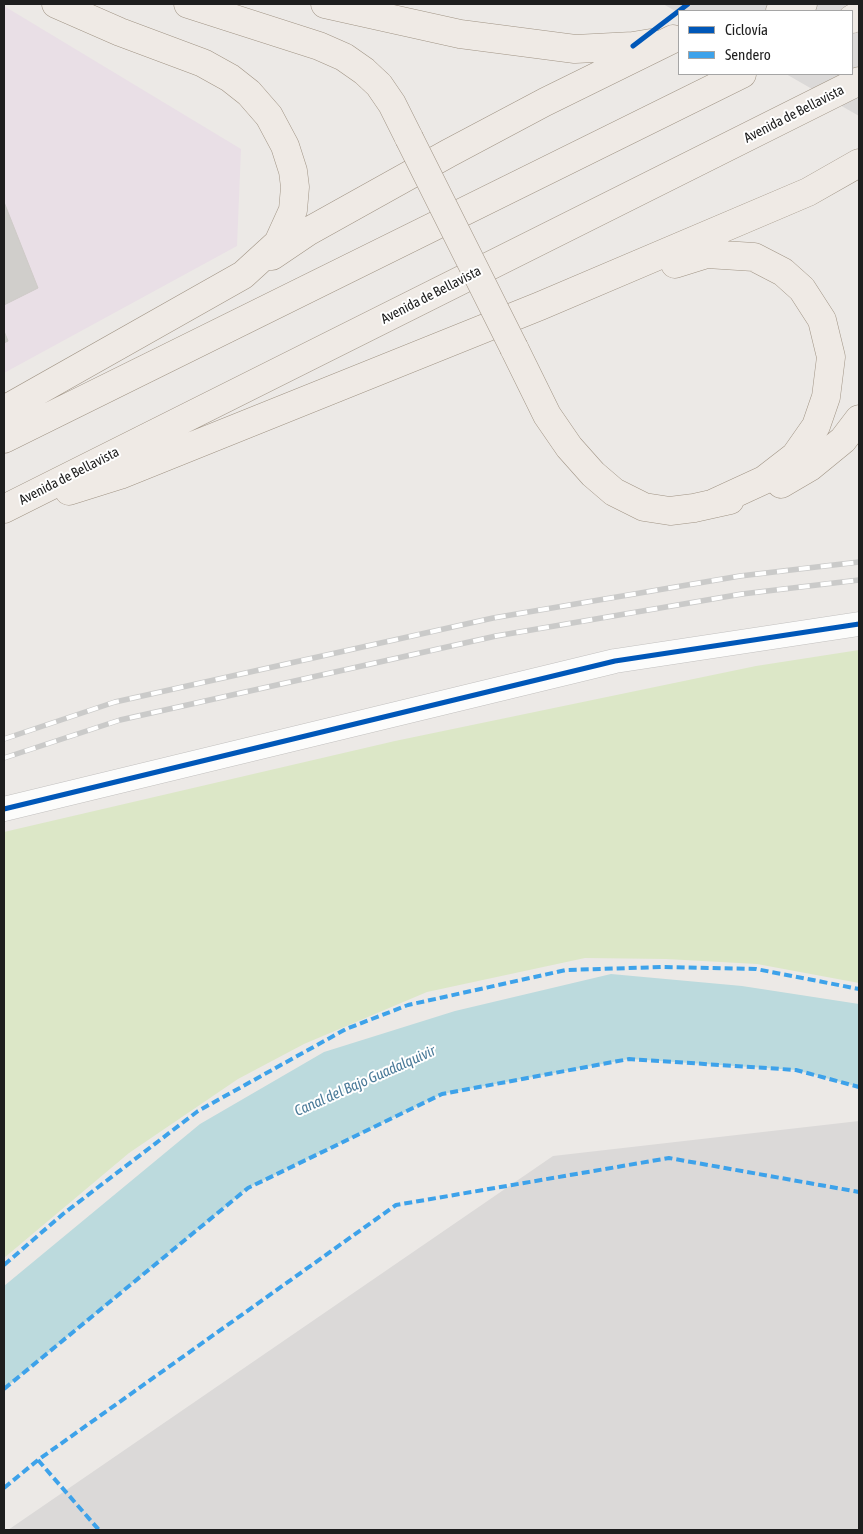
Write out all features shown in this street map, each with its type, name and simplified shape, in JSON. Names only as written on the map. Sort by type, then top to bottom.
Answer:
[{"type":"main road","points":[[56,4],[120,32],[203,63],[230,78],[240,86],[269,116],[285,146],[293,171],[295,187],[294,210],[278,243],[243,276]]},
{"type":"main road","points":[[188,4],[319,46],[344,58],[379,84],[392,104],[547,415],[569,447],[592,474],[614,492],[644,507],[670,511],[751,496],[780,485],[810,467],[843,440],[859,419]]},
{"type":"main road","points":[[325,4],[460,34],[575,49],[633,46],[676,39]]},
{"type":"main road","points":[[783,10],[803,4]]},
{"type":"main road","points":[[4,410],[243,276],[309,232],[449,153],[546,102],[676,39]]},
{"type":"main road","points":[[4,439],[740,75]]},
{"type":"main road","name":"Avenida de Bellavista","points":[[4,509],[859,81]]},
{"type":"main road","points":[[4,513],[120,475],[540,306],[808,192],[859,163]]},
{"type":"main road","points":[[540,306],[707,254],[754,257],[784,272],[802,289],[822,320],[831,357],[826,397],[816,426],[795,456],[764,480],[714,503]]},
{"type":"street","points":[[4,809],[615,661],[859,624]]},
{"type":"shaded area","points":[[663,4],[859,4],[859,116],[788,75],[853,75],[853,10],[678,10],[678,12]]},
{"type":"shaded area","points":[[4,6],[241,149],[237,246],[4,373]]},
{"type":"shaded area","points":[[859,1121],[859,1530],[8,1530],[553,1156]]},
{"type":"green space","points":[[859,650],[859,983],[757,964],[666,959],[585,958],[427,992],[304,1044],[238,1079],[129,1153],[4,1258],[4,832],[395,741],[756,666]]},
{"type":"water","name":"Canal del Bajo Guadalquivir","points":[[611,974],[742,986],[859,1004],[859,1087],[796,1070],[629,1059],[442,1094],[248,1188],[4,1389],[4,1286],[200,1124],[324,1052],[455,1011]]},
{"type":"building","points":[[4,202],[38,288],[4,305]]},
{"type":"building","points":[[4,331],[8,341],[4,343]]},
{"type":"railway","points":[[4,739],[115,702],[493,618],[740,576],[859,562]]},
{"type":"railway","points":[[4,758],[120,720],[496,636],[742,594],[859,580]]},
{"type":"marked path","points":[[4,1265],[63,1214],[198,1111],[346,1029],[408,1005],[566,970],[661,967],[756,969],[859,989]]},
{"type":"marked path","points":[[4,1389],[248,1188],[442,1094],[629,1059],[796,1070],[859,1087]]},
{"type":"marked path","points":[[4,1488],[38,1460],[396,1205],[669,1158],[859,1192]]},
{"type":"marked path","points":[[38,1460],[99,1530]]},
{"type":"cycle path","points":[[680,10],[688,4]]},
{"type":"cycle path","points":[[633,46],[678,12]]},
{"type":"cycle path","points":[[4,809],[615,661],[859,624]]}]
